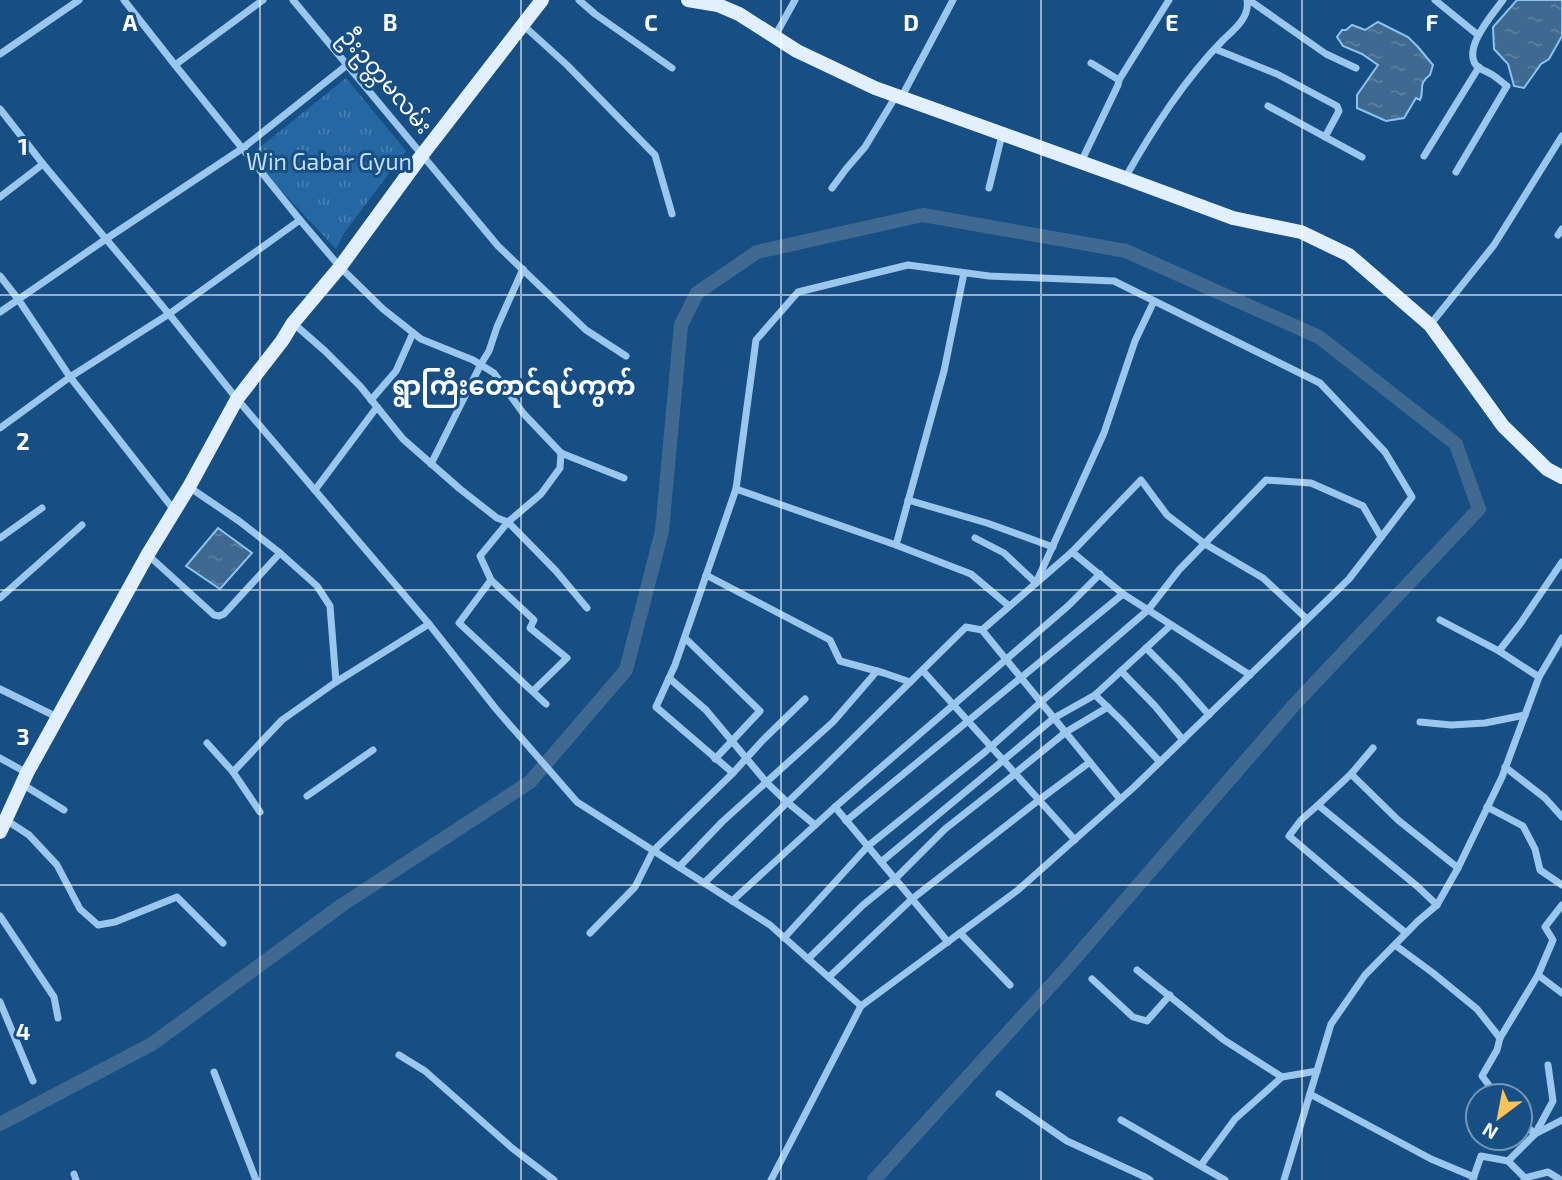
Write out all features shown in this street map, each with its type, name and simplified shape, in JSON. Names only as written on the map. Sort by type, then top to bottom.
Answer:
[{"type":"main road","points":[[3,826],[25,778],[237,399],[542,0]]},
{"type":"main road","points":[[688,0],[716,3],[739,14],[797,51],[875,88],[1233,218],[1301,232],[1349,255],[1430,325],[1503,426],[1547,469],[1562,477]]},
{"type":"street","points":[[0,54],[79,0]]},
{"type":"street","points":[[124,0],[300,220],[340,267],[383,309],[421,339],[473,359],[494,373],[523,413],[561,453],[624,478]]},
{"type":"street","points":[[175,65],[263,0]]},
{"type":"street","name":"ဦးဥတ္တမလမ်း","points":[[293,0],[498,246],[586,330],[626,356]]},
{"type":"street","points":[[579,0],[672,68]]},
{"type":"street","points":[[775,36],[795,0]]},
{"type":"street","points":[[832,188],[865,147],[899,97],[953,0]]},
{"type":"street","points":[[1080,162],[1119,80],[1169,0]]},
{"type":"street","points":[[1125,177],[1165,111],[1245,16],[1248,0]]},
{"type":"street","points":[[1248,0],[1326,54],[1356,68]]},
{"type":"street","points":[[1435,0],[1478,35]]},
{"type":"street","points":[[1456,172],[1507,86],[1479,68],[1472,58],[1478,35],[1503,0]]},
{"type":"street","points":[[523,25],[567,65],[655,155],[672,214]]},
{"type":"street","points":[[1215,49],[1277,74],[1337,106],[1339,111],[1325,137]]},
{"type":"street","points":[[1091,63],[1119,80]]},
{"type":"street","points":[[0,312],[243,148],[347,65]]},
{"type":"street","points":[[1424,156],[1479,68]]},
{"type":"street","points":[[1268,106],[1362,157]]},
{"type":"street","points":[[0,109],[237,399],[577,802],[769,925],[861,1006]]},
{"type":"street","points":[[989,188],[1002,134]]},
{"type":"street","points":[[1430,325],[1494,245],[1562,136]]},
{"type":"street","points":[[0,197],[43,164]]},
{"type":"street","points":[[0,428],[70,377],[169,314],[300,220]]},
{"type":"street","points":[[733,773],[656,707],[685,638],[736,489],[756,340],[797,292],[908,265],[989,276],[1114,281],[1320,383],[1385,452],[1412,498],[1349,579],[1121,799],[1018,890],[861,1006],[771,1180]]},
{"type":"street","points":[[431,464],[489,351],[523,269]]},
{"type":"street","points":[[896,545],[944,371],[964,273]]},
{"type":"street","points":[[0,276],[70,377],[175,510]]},
{"type":"street","points":[[1036,583],[1104,433],[1135,341],[1154,300]]},
{"type":"street","points":[[293,323],[360,386],[403,439],[497,518],[508,522],[556,571],[587,608]]},
{"type":"street","points":[[371,400],[396,371],[413,333]]},
{"type":"street","points":[[315,490],[377,407]]},
{"type":"street","points":[[533,691],[566,658],[530,628],[534,620],[491,580],[480,556],[508,522],[541,494],[560,468],[561,453]]},
{"type":"street","points":[[982,630],[1072,552],[1141,480],[1167,515],[1205,544],[1263,578],[1307,620]]},
{"type":"street","points":[[784,938],[868,846],[991,747],[1148,610],[1179,569],[1266,480],[1311,483],[1363,506],[1381,537]]},
{"type":"street","points":[[189,487],[239,521],[317,586],[330,606],[336,682]]},
{"type":"street","points":[[736,489],[971,574],[1009,606]]},
{"type":"street","points":[[908,500],[988,523],[1053,547]]},
{"type":"street","points":[[0,538],[42,508]]},
{"type":"street","points":[[0,598],[82,525]]},
{"type":"street","points":[[975,538],[1004,553],[1036,583]]},
{"type":"street","points":[[1072,552],[1123,594],[1250,675]]},
{"type":"street","points":[[148,555],[214,615],[219,616],[224,614],[280,553]]},
{"type":"street","points":[[1499,652],[1562,562]]},
{"type":"street","points":[[732,901],[835,807],[1068,606],[1100,574]]},
{"type":"street","points":[[706,575],[830,640],[840,661],[910,682]]},
{"type":"street","points":[[491,580],[459,622],[546,704]]},
{"type":"street","points":[[846,821],[1123,594]]},
{"type":"street","points":[[1440,620],[1539,677]]},
{"type":"street","points":[[233,772],[282,720],[336,682],[429,624]]},
{"type":"street","points":[[881,862],[1054,718],[1095,695],[1171,625]]},
{"type":"street","points":[[704,883],[966,627],[982,630],[1121,799]]},
{"type":"street","points":[[685,638],[761,711],[715,759]]},
{"type":"street","points":[[1284,1180],[1331,1024],[1365,975],[1437,905],[1458,868],[1505,767],[1539,677],[1562,638]]},
{"type":"street","points":[[1146,648],[1209,715]]},
{"type":"street","points":[[679,867],[722,822],[833,722],[877,671]]},
{"type":"street","points":[[923,671],[1017,772],[1038,800],[1075,840]]},
{"type":"street","points":[[1121,671],[1183,740]]},
{"type":"street","points":[[669,678],[706,710],[767,783],[816,825]]},
{"type":"street","points":[[0,689],[58,718]]},
{"type":"street","points":[[1095,695],[1160,762]]},
{"type":"street","points":[[590,933],[635,887],[653,851],[805,699]]},
{"type":"street","points":[[808,959],[946,829],[1066,732],[1108,707]]},
{"type":"street","points":[[1420,722],[1451,725],[1485,723],[1525,715]]},
{"type":"street","points":[[207,743],[233,772],[260,813]]},
{"type":"street","points":[[1373,748],[1351,774],[1301,820],[1289,836],[1406,933]]},
{"type":"street","points":[[307,796],[373,750]]},
{"type":"street","points":[[0,758],[64,810]]},
{"type":"street","points":[[829,977],[912,899],[1090,762]]},
{"type":"street","points":[[1505,767],[1545,798],[1562,817]]},
{"type":"street","points":[[1351,774],[1398,820],[1458,868]]},
{"type":"street","points":[[1318,805],[1437,905]]},
{"type":"street","points":[[835,807],[948,942]]},
{"type":"street","points":[[1487,807],[1523,826],[1535,849],[1540,870],[1562,885]]},
{"type":"street","points":[[3,826],[29,835],[57,865],[80,909],[98,925],[114,922],[177,897],[223,943]]},
{"type":"street","points":[[1486,1082],[1482,1076],[1497,1050],[1500,1038],[1538,975],[1553,940],[1545,927],[1562,905]]},
{"type":"street","points":[[0,916],[54,997],[58,1018]]},
{"type":"street","points":[[960,933],[1010,985]]},
{"type":"street","points":[[1395,945],[1478,1010],[1500,1038]]},
{"type":"street","points":[[1137,970],[1224,1040],[1282,1077]]},
{"type":"street","points":[[1538,975],[1562,993]]},
{"type":"street","points":[[1092,979],[1133,1017],[1147,1021],[1170,995]]},
{"type":"street","points":[[0,1002],[33,1081]]},
{"type":"street","points":[[399,1055],[425,1071],[512,1148],[554,1180]]},
{"type":"street","points":[[1508,1161],[1535,1134],[1553,1101],[1548,1065]]},
{"type":"street","points":[[1201,1165],[1235,1119],[1282,1077],[1317,1071]]},
{"type":"street","points":[[214,1072],[256,1180]]},
{"type":"street","points":[[999,1094],[1067,1141],[1150,1180]]},
{"type":"street","points":[[1310,1094],[1473,1179],[1481,1156],[1508,1161],[1525,1179],[1548,1172],[1561,1180]]},
{"type":"street","points":[[1121,1120],[1223,1179]]},
{"type":"street","points":[[1535,1134],[1562,1120]]},
{"type":"green space","name":"Win Gabar Gyun","points":[[346,78],[406,151],[344,233],[336,249],[249,156]]},
{"type":"water","points":[[1517,0],[1562,0],[1562,36],[1549,59],[1541,64],[1524,88],[1514,86],[1508,64],[1494,49],[1493,27]]},
{"type":"water","points":[[1378,22],[1408,37],[1433,65],[1430,75],[1422,84],[1420,100],[1416,98],[1404,118],[1386,121],[1357,108],[1357,95],[1378,65],[1343,46],[1337,37],[1342,30],[1352,25],[1365,30]]},
{"type":"water","points":[[218,528],[252,553],[220,589],[186,566]]},
{"type":"waterway","points":[[0,1124],[152,1044],[342,905],[530,782],[626,670],[662,531],[681,325],[697,293],[757,252],[923,215],[1126,251],[1319,337],[1456,444],[1479,509],[1294,705],[1064,971],[874,1180]]},
{"type":"district","name":"ရွာကြီးတောင်ရပ်ကွက်","points":[[514,386]]}]
